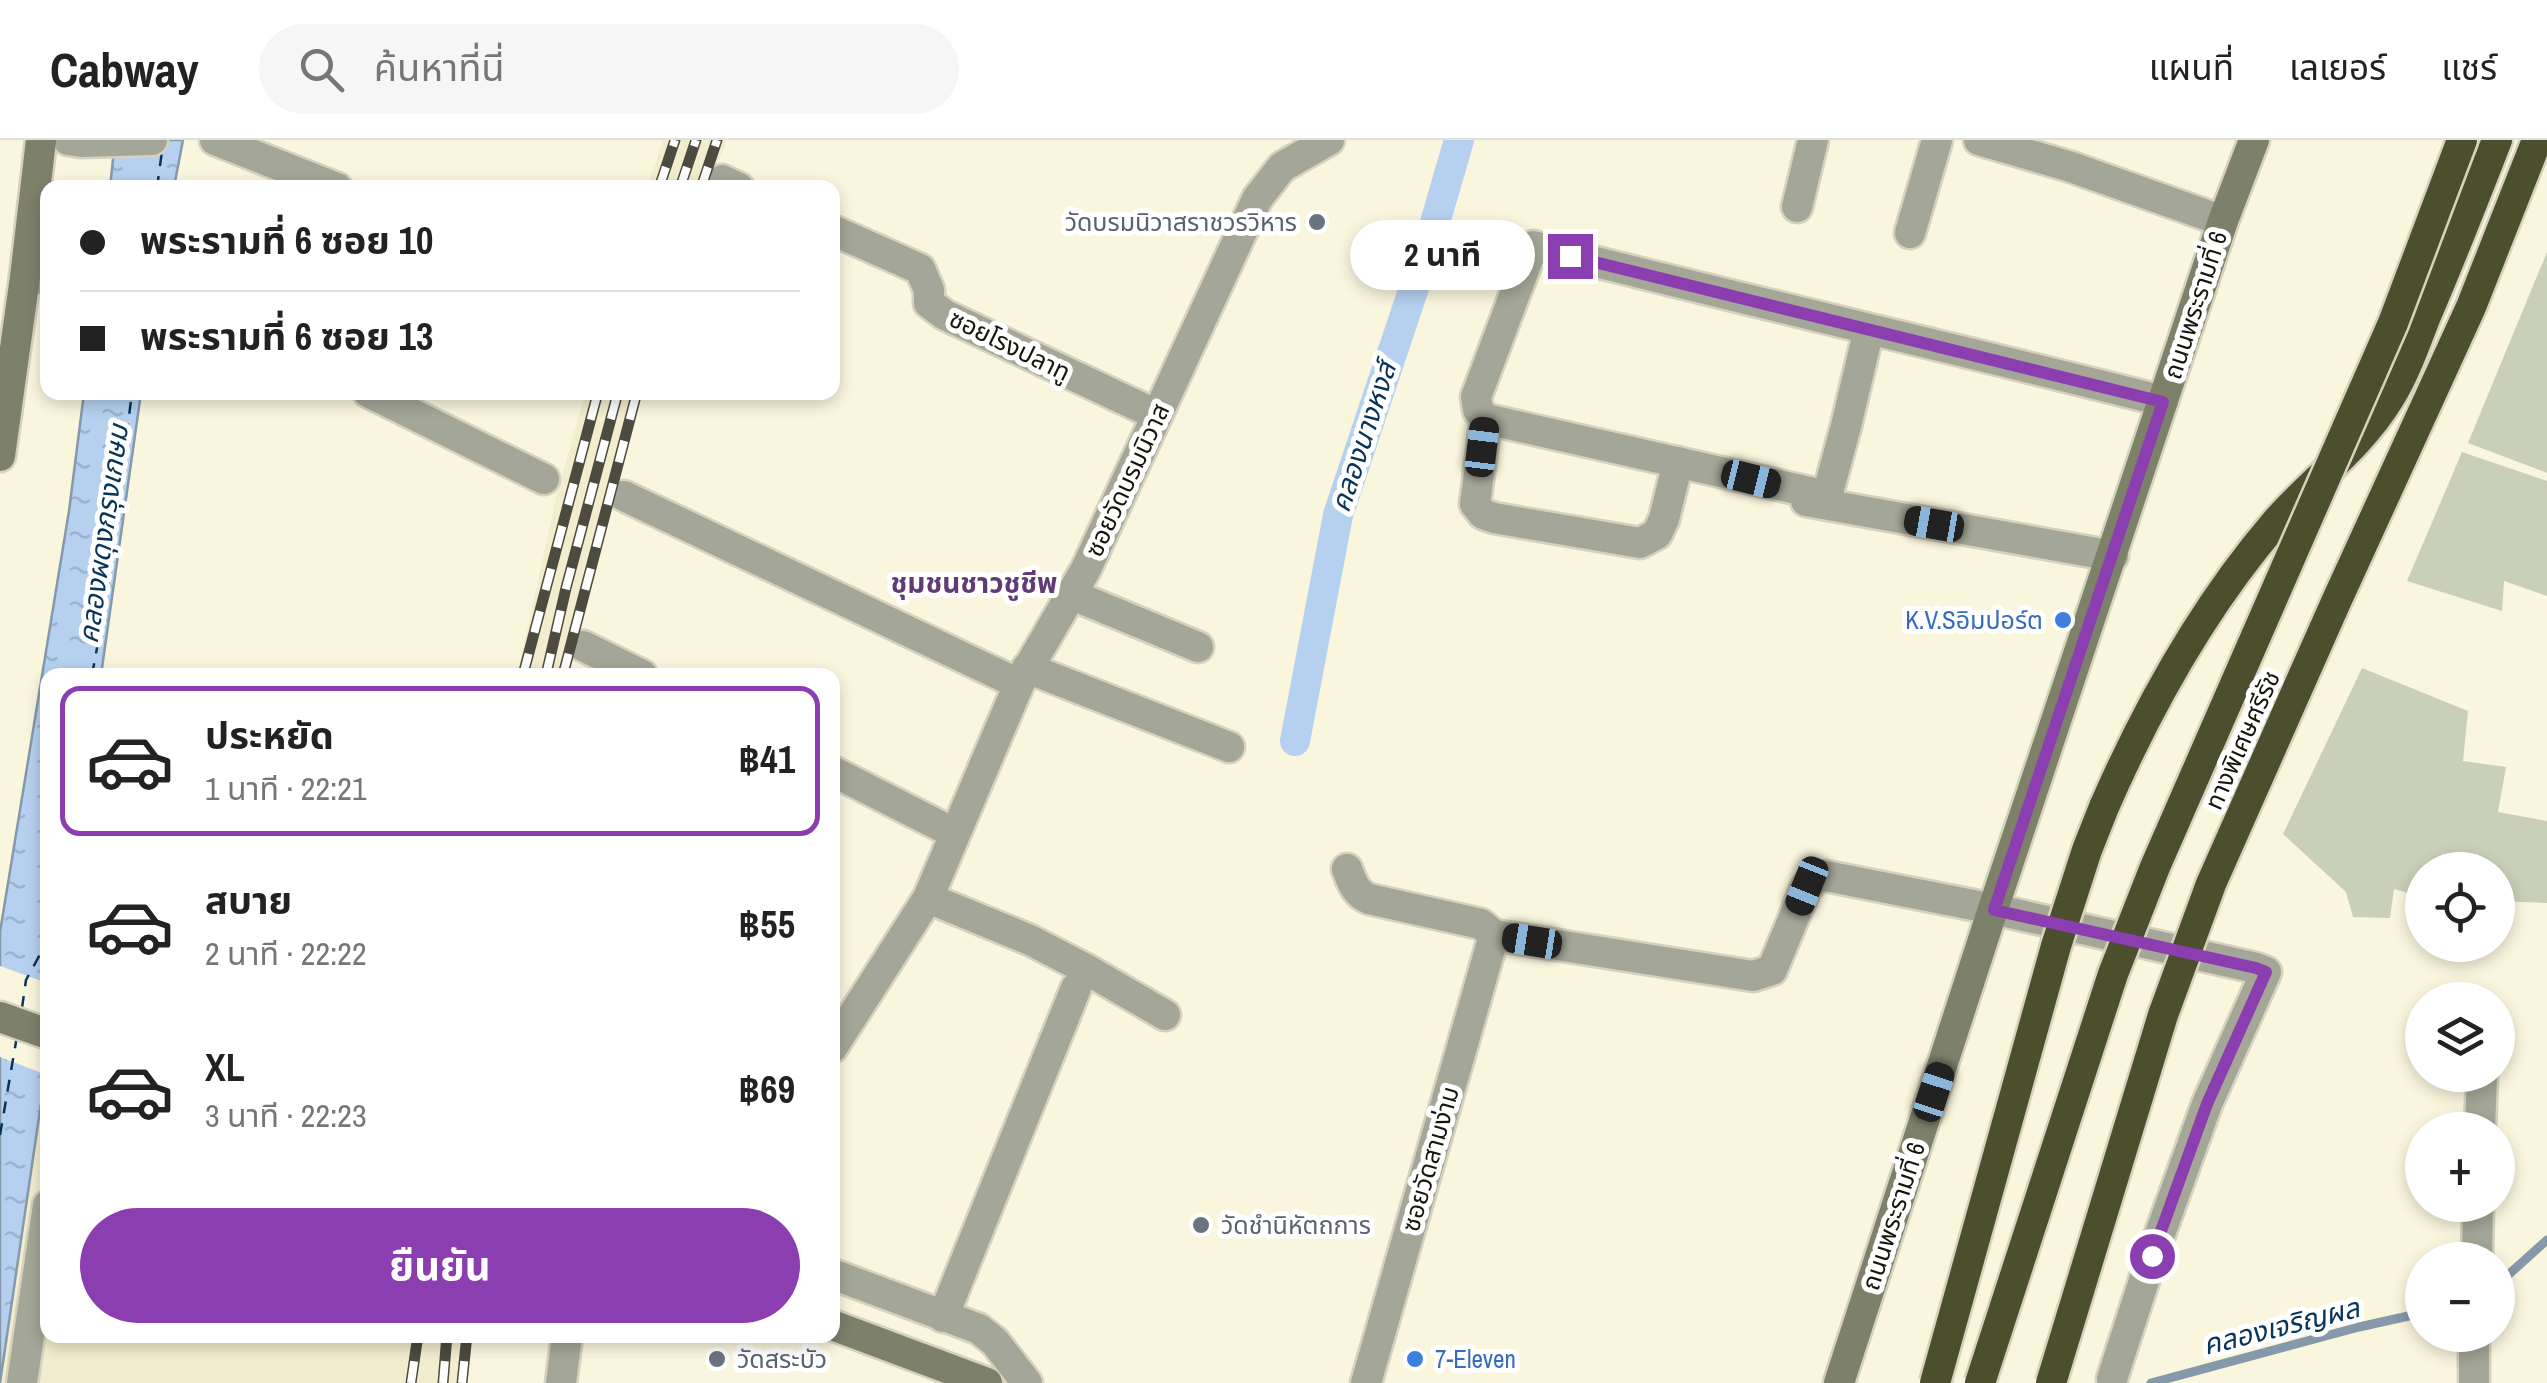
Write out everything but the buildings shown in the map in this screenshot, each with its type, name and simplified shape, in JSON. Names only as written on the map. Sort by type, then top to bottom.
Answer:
[{"type":"highway","name":"ทางพิเศษศรีรัช","points":[[1980,1383],[2113,974],[2155,867],[2393,324],[2462,140]]},
{"type":"highway","points":[[1935,1383],[2056,946],[2086,850],[2128,752],[2203,618],[2241,565],[2280,518],[2370,428],[2391,396],[2497,140]]},
{"type":"highway","name":"ทางพิเศษศรีรัช","points":[[2051,1383],[2163,1015],[2212,884],[2471,307],[2537,140]]},
{"type":"main road","points":[[0,456],[36,279],[41,140]]},
{"type":"main road","name":"ถนนพระรามที่ 6","points":[[1839,1383],[2223,221],[2249,154]]},
{"type":"main road","points":[[0,1017],[40,1031]]},
{"type":"main road","points":[[840,1328],[986,1383]]},
{"type":"street","points":[[74,141],[152,140]]},
{"type":"street","points":[[215,140],[317,180]]},
{"type":"street","name":"ซอยวัดบรมนิวาส","points":[[840,1036],[928,898],[1023,676],[1086,568],[1257,198],[1282,167],[1329,140]]},
{"type":"street","points":[[1798,207],[1813,140]]},
{"type":"street","points":[[1910,233],[1937,140]]},
{"type":"street","points":[[1979,140],[2070,167],[2223,221]]},
{"type":"street","name":"ซอยโรงปลาทู","points":[[840,234],[920,269],[930,290],[930,303],[945,314],[1157,415]]},
{"type":"street","points":[[1868,329],[1827,496],[1486,419],[1478,410],[1476,397],[1533,246],[2163,402]]},
{"type":"street","points":[[384,400],[544,479]]},
{"type":"street","points":[[1486,419],[1475,504],[1482,514],[1494,518],[1640,543],[1657,534],[1678,462]]},
{"type":"street","points":[[624,496],[1023,676],[1229,747]]},
{"type":"street","points":[[1787,498],[2113,556]]},
{"type":"street","points":[[1070,594],[1198,646]]},
{"type":"street","points":[[584,646],[628,668]]},
{"type":"street","points":[[840,776],[954,833]]},
{"type":"street","points":[[1347,868],[1360,896],[1481,924],[1494,935],[1753,976],[1772,970],[1807,886],[1817,878],[1837,877],[2266,972],[2207,1104],[2112,1378]]},
{"type":"street","points":[[928,898],[1030,940],[1166,1015]]},
{"type":"street","name":"ซอยวัดสามง่าม","points":[[1366,1383],[1494,935]]},
{"type":"street","points":[[943,1316],[1076,988]]},
{"type":"street","points":[[22,1383],[40,1260]]},
{"type":"street","points":[[840,1277],[978,1329],[1028,1383]]},
{"type":"street","points":[[561,1383],[566,1343]]},
{"type":"street","points":[[2474,1352],[2474,1383]]},
{"type":"shaded area","points":[[663,140],[727,140],[711,180],[650,180]]},
{"type":"shaded area","points":[[583,400],[636,400],[608,494],[567,668],[519,668],[557,494]]},
{"type":"shaded area","points":[[40,1109],[40,1343],[466,1343],[463,1383],[1,1383]]},
{"type":"green space","points":[[2547,252],[2547,473],[2468,443]]},
{"type":"green space","points":[[2462,452],[2547,481],[2547,596],[2504,581],[2502,611],[2407,581]]},
{"type":"green space","points":[[2362,668],[2468,711],[2463,761],[2506,767],[2498,812],[2547,821],[2547,903],[2515,902],[2515,852],[2405,852],[2405,892],[2394,889],[2390,918],[2353,917],[2346,892],[2283,834]]},
{"type":"water","points":[[115,140],[183,140],[175,180],[111,180]]},
{"type":"water","name":"คลองผดุงกรุงเกษม","points":[[83,400],[140,400],[102,668],[43,668]]},
{"type":"water","name":"คลองผดุงกรุงเกษม","points":[[40,688],[40,1110],[0,1383],[0,932]]},
{"type":"pier","points":[[0,966],[40,980],[40,1072],[0,1057]]},
{"type":"waterway","name":"คลองนางหงส์","points":[[1295,741],[1338,515],[1430,240],[1459,140]]},
{"type":"waterway","name":"คลองเจริญผล","points":[[2515,1269],[2547,1240]]},
{"type":"waterway","name":"คลองเจริญผล","points":[[2151,1383],[2405,1317]]},
{"type":"ferry route","points":[[158,180],[162,151]]},
{"type":"ferry route","points":[[93,668],[107,594],[131,400]]},
{"type":"ferry route","points":[[22,1008],[26,980],[40,955]]},
{"type":"ferry route","points":[[0,1135],[17,1036]]},
{"type":"railway","points":[[662,180],[675,140]]},
{"type":"railway","points":[[683,180],[696,140]]},
{"type":"railway","points":[[704,180],[717,140]]},
{"type":"railway","points":[[525,668],[596,400]]},
{"type":"railway","points":[[548,668],[616,400]]},
{"type":"railway","points":[[565,668],[635,400]]},
{"type":"railway","points":[[411,1383],[417,1343]]},
{"type":"railway","points":[[443,1383],[446,1343]]},
{"type":"railway","points":[[462,1383],[466,1343]]},
{"type":"place","name":"วัดบรมนิวาสราชวรวิหาร","points":[[1317,222]]},
{"type":"place","name":"K.V.Sอิมปอร์ต","points":[[2063,620]]},
{"type":"place","name":"วัดชำนิหัตถการ","points":[[1201,1225]]},
{"type":"place","name":"วัดสระบัว","points":[[717,1359]]},
{"type":"place","name":"7-Eleven","points":[[1415,1359]]},
{"type":"district","name":"ชุมชนชาวชูชีพ","points":[[974,583]]},
{"type":"route","points":[[1570,256],[2163,402],[1994,910],[2266,972],[2207,1104],[2152,1256]]}]
